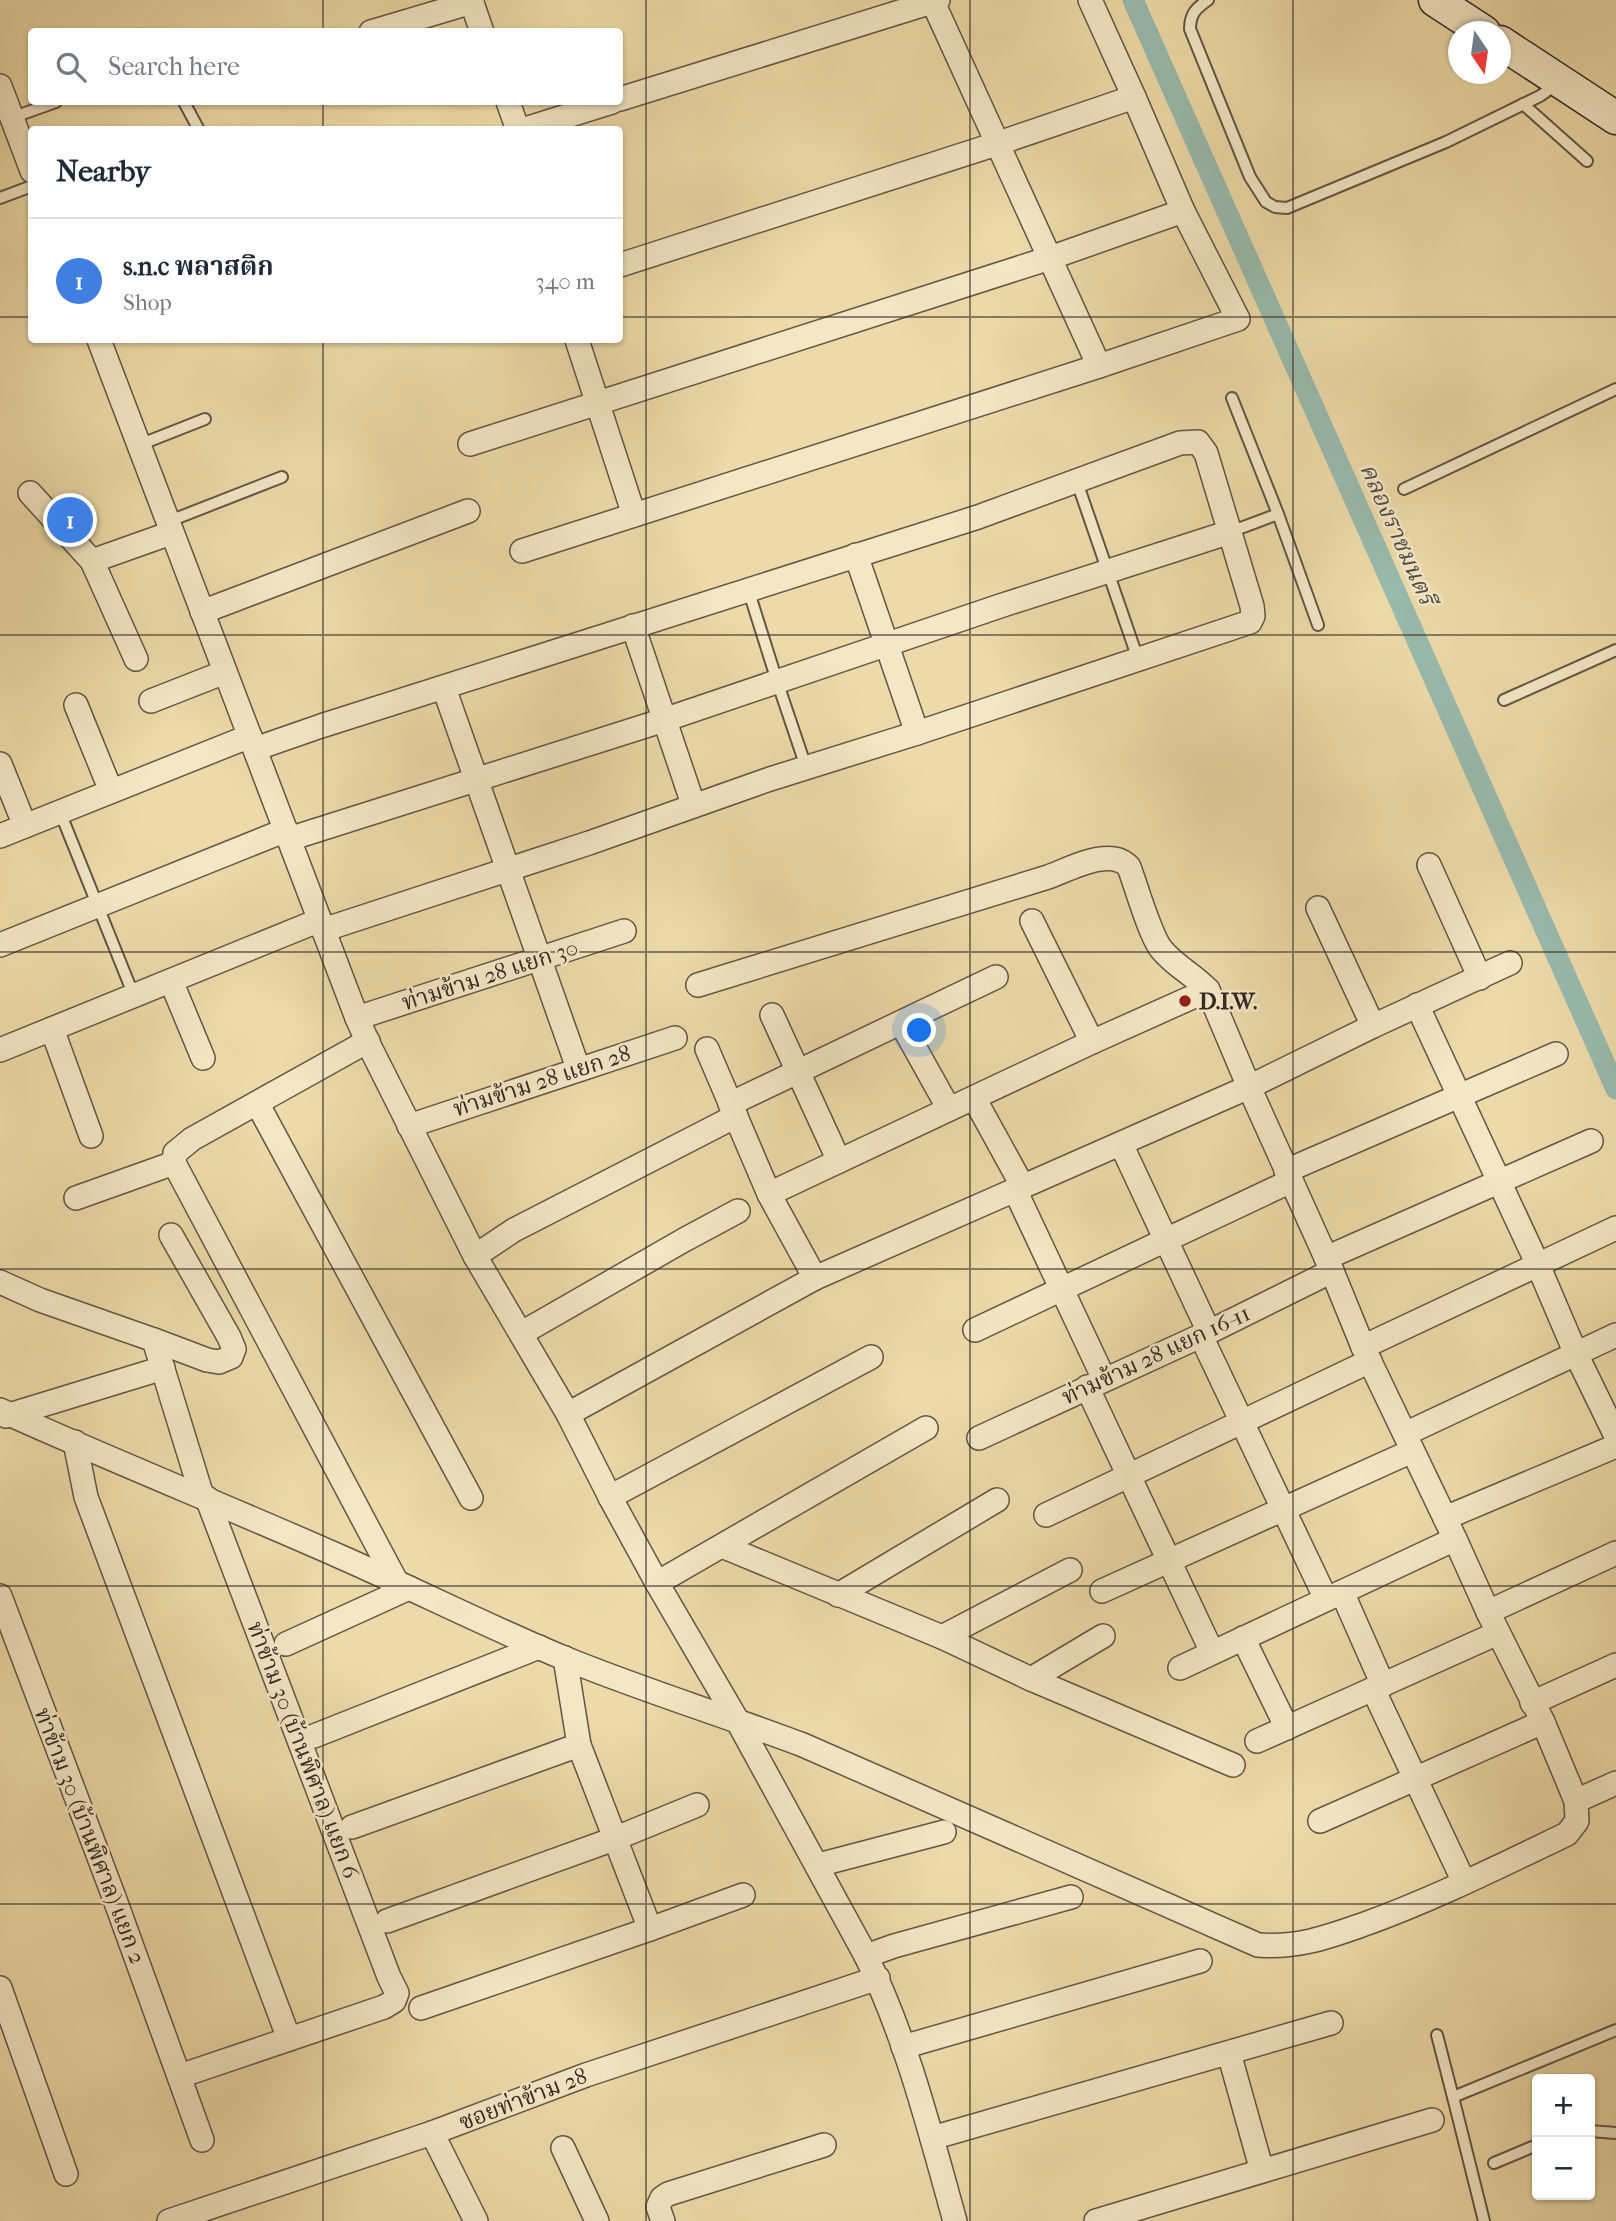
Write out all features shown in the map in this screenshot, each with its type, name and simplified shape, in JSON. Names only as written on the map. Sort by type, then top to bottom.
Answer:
[{"type":"street","points":[[522,551],[1238,319],[1184,211],[1090,0]]},
{"type":"street","points":[[1435,0],[1467,21]]},
{"type":"street","points":[[384,28],[471,1],[481,28]]},
{"type":"street","points":[[623,98],[934,1],[996,144],[1099,366]]},
{"type":"street","points":[[1511,49],[1616,118]]},
{"type":"street","points":[[0,86],[28,161]]},
{"type":"street","points":[[623,264],[1135,97]]},
{"type":"street","points":[[509,105],[518,126]]},
{"type":"street","points":[[533,126],[602,105]]},
{"type":"street","points":[[470,444],[1050,258],[1184,211]]},
{"type":"street","points":[[100,343],[357,1018],[475,1255],[568,1414],[657,1583],[737,1720],[866,1956],[903,2047],[956,2221]]},
{"type":"street","points":[[578,343],[634,515]]},
{"type":"street","points":[[0,836],[111,791],[253,743],[444,688],[978,517],[1180,443],[1198,442],[1206,453],[1252,606],[1251,622],[693,804],[507,870],[321,925],[0,1050]]},
{"type":"street","points":[[30,493],[92,561],[136,659]]},
{"type":"street","points":[[202,611],[468,511]]},
{"type":"street","points":[[92,561],[169,527]]},
{"type":"street","points":[[0,945],[287,834],[475,780],[664,720],[1230,532]]},
{"type":"street","points":[[856,555],[917,733]]},
{"type":"street","points":[[633,626],[693,804]]},
{"type":"street","points":[[150,701],[225,672]]},
{"type":"street","points":[[444,688],[578,1068]]},
{"type":"street","points":[[76,705],[111,791]]},
{"type":"street","points":[[0,764],[24,826]]},
{"type":"street","points":[[3,1414],[205,1497],[565,1658],[816,1751],[1258,1945],[1282,1947],[1314,1942],[1403,1911],[1567,1834],[1577,1821],[1576,1801],[1538,1713],[1366,1354],[1208,990],[1159,947],[1129,867],[1123,860],[1111,857],[1099,859],[698,985]]},
{"type":"street","points":[[1429,865],[1480,978]]},
{"type":"street","points":[[1318,908],[1373,1026]]},
{"type":"street","points":[[1032,921],[1092,1042]]},
{"type":"street","name":"ท่ามข้าม 28 แยก 30","points":[[357,1018],[624,931]]},
{"type":"street","points":[[568,1414],[816,1278],[1249,1087],[1510,963]]},
{"type":"street","points":[[475,1255],[514,1230],[733,1110],[798,1071],[996,978]]},
{"type":"street","points":[[172,981],[203,1058]]},
{"type":"street","points":[[768,1194],[1208,990]]},
{"type":"street","points":[[1417,1005],[1616,1436]]},
{"type":"street","points":[[772,1015],[839,1161]]},
{"type":"street","points":[[901,1023],[949,1109]]},
{"type":"street","points":[[52,1029],[90,1136]]},
{"type":"street","name":"ท่ามข้าม 28 แยก 28","points":[[409,1126],[675,1038]]},
{"type":"street","points":[[368,1041],[180,1147],[175,1153],[174,1163],[403,1584]]},
{"type":"street","points":[[707,1049],[768,1194],[816,1278]]},
{"type":"street","points":[[975,1330],[1167,1240],[1289,1176],[1556,1054]]},
{"type":"street","points":[[974,1098],[1019,1189],[1062,1289],[1129,1476],[1212,1652]]},
{"type":"street","points":[[257,1103],[471,1498]]},
{"type":"street","name":"ท่ามข้าม 28 แยก 16-11","points":[[979,1438],[1205,1334],[1329,1265],[1498,1182],[1591,1141]]},
{"type":"street","points":[[1121,1144],[1167,1240],[1241,1422],[1284,1509],[1334,1596],[1378,1687],[1416,1779],[1464,1882]]},
{"type":"street","points":[[76,1198],[174,1163]]},
{"type":"street","points":[[522,1333],[737,1211]]},
{"type":"street","points":[[1046,1515],[1241,1422],[1538,1265],[1616,1228]]},
{"type":"street","points":[[0,1282],[40,1300],[207,1360],[219,1362],[231,1357],[234,1349],[229,1337],[170,1236]]},
{"type":"street","points":[[1102,1591],[1284,1509],[1616,1335]]},
{"type":"street","name":"ท่าข้าม 30 (บ้านพิศาล) แยก 6","points":[[154,1340],[205,1497],[388,1977],[397,1993],[394,2001],[384,2007],[289,2039]]},
{"type":"street","points":[[610,1497],[872,1357]]},
{"type":"street","points":[[3,1414],[163,1368]]},
{"type":"street","points":[[657,1583],[926,1428]]},
{"type":"street","points":[[75,1442],[86,1497],[289,2039],[180,2076]]},
{"type":"street","points":[[1444,1518],[1616,1446]]},
{"type":"street","points":[[838,1595],[997,1500]]},
{"type":"street","points":[[1180,1668],[1455,1539]]},
{"type":"street","points":[[722,1546],[942,1637],[1031,1679],[1233,1765]]},
{"type":"street","points":[[1488,1612],[1616,1553]]},
{"type":"street","points":[[942,1637],[1070,1570]]},
{"type":"street","points":[[286,1644],[403,1584]]},
{"type":"street","name":"ท่าข้าม 30 (บ้านพิศาล) แยก 2","points":[[0,1596],[202,2140]]},
{"type":"street","points":[[1257,1741],[1498,1633]]},
{"type":"street","points":[[1031,1679],[1103,1636]]},
{"type":"street","points":[[1244,1638],[1287,1728]]},
{"type":"street","points":[[314,1736],[539,1647]]},
{"type":"street","points":[[565,1658],[579,1745],[650,1930]]},
{"type":"street","points":[[1321,1821],[1416,1779],[1538,1713],[1616,1665]]},
{"type":"street","points":[[352,1827],[579,1745]]},
{"type":"street","points":[[1576,1801],[1616,1783]]},
{"type":"street","points":[[387,1921],[614,1839],[696,1805]]},
{"type":"street","points":[[818,1866],[944,1832]]},
{"type":"street","points":[[421,2008],[650,1930],[743,1895]]},
{"type":"street","points":[[866,1956],[894,1945],[1071,1897]]},
{"type":"street","points":[[903,2047],[1200,1961]]},
{"type":"street","name":"ซอยท่าข้าม 28","points":[[169,2221],[195,2217],[586,2075],[877,1979]]},
{"type":"street","points":[[0,1988],[66,2175]]},
{"type":"street","points":[[932,2137],[1331,2022]]},
{"type":"street","points":[[1229,2053],[1262,2171]]},
{"type":"street","points":[[1096,2221],[1165,2211],[1262,2171],[1432,2120]]},
{"type":"street","points":[[432,2133],[476,2221]]},
{"type":"street","points":[[663,2221],[658,2207],[662,2198],[668,2194],[824,2145]]},
{"type":"street","points":[[563,2148],[597,2221]]},
{"type":"lane","points":[[1208,0],[1198,6],[1191,15],[1190,29],[1250,177],[1266,202],[1275,207],[1287,208],[1446,142],[1540,96],[1560,81]]},
{"type":"lane","points":[[1523,104],[1587,160]]},
{"type":"lane","points":[[11,118],[48,105]]},
{"type":"lane","points":[[186,105],[197,126]]},
{"type":"lane","points":[[1,194],[28,187]]},
{"type":"lane","points":[[1404,489],[1616,389]]},
{"type":"lane","points":[[1232,398],[1318,625]]},
{"type":"lane","points":[[138,446],[205,419]]},
{"type":"lane","points":[[169,527],[282,477]]},
{"type":"lane","points":[[1076,482],[1138,659]]},
{"type":"lane","points":[[1230,532],[1278,514]]},
{"type":"lane","points":[[748,589],[806,767]]},
{"type":"lane","points":[[1504,700],[1616,650]]},
{"type":"lane","points":[[60,811],[134,996]]},
{"type":"lane","points":[[1453,2098],[1616,2030]]},
{"type":"lane","points":[[1437,2035],[1484,2221]]},
{"type":"lane","points":[[1595,2131],[1616,2133]]},
{"type":"lane","points":[[1494,2163],[1532,2147]]},
{"type":"waterway","name":"คลองราชมนตรี","points":[[1133,0],[1616,1089]]},
{"type":"place","name":"s.n.c พลาสติก","points":[[70,520]]},
{"type":"place","name":"D.I.W.","points":[[1185,1001]]}]
